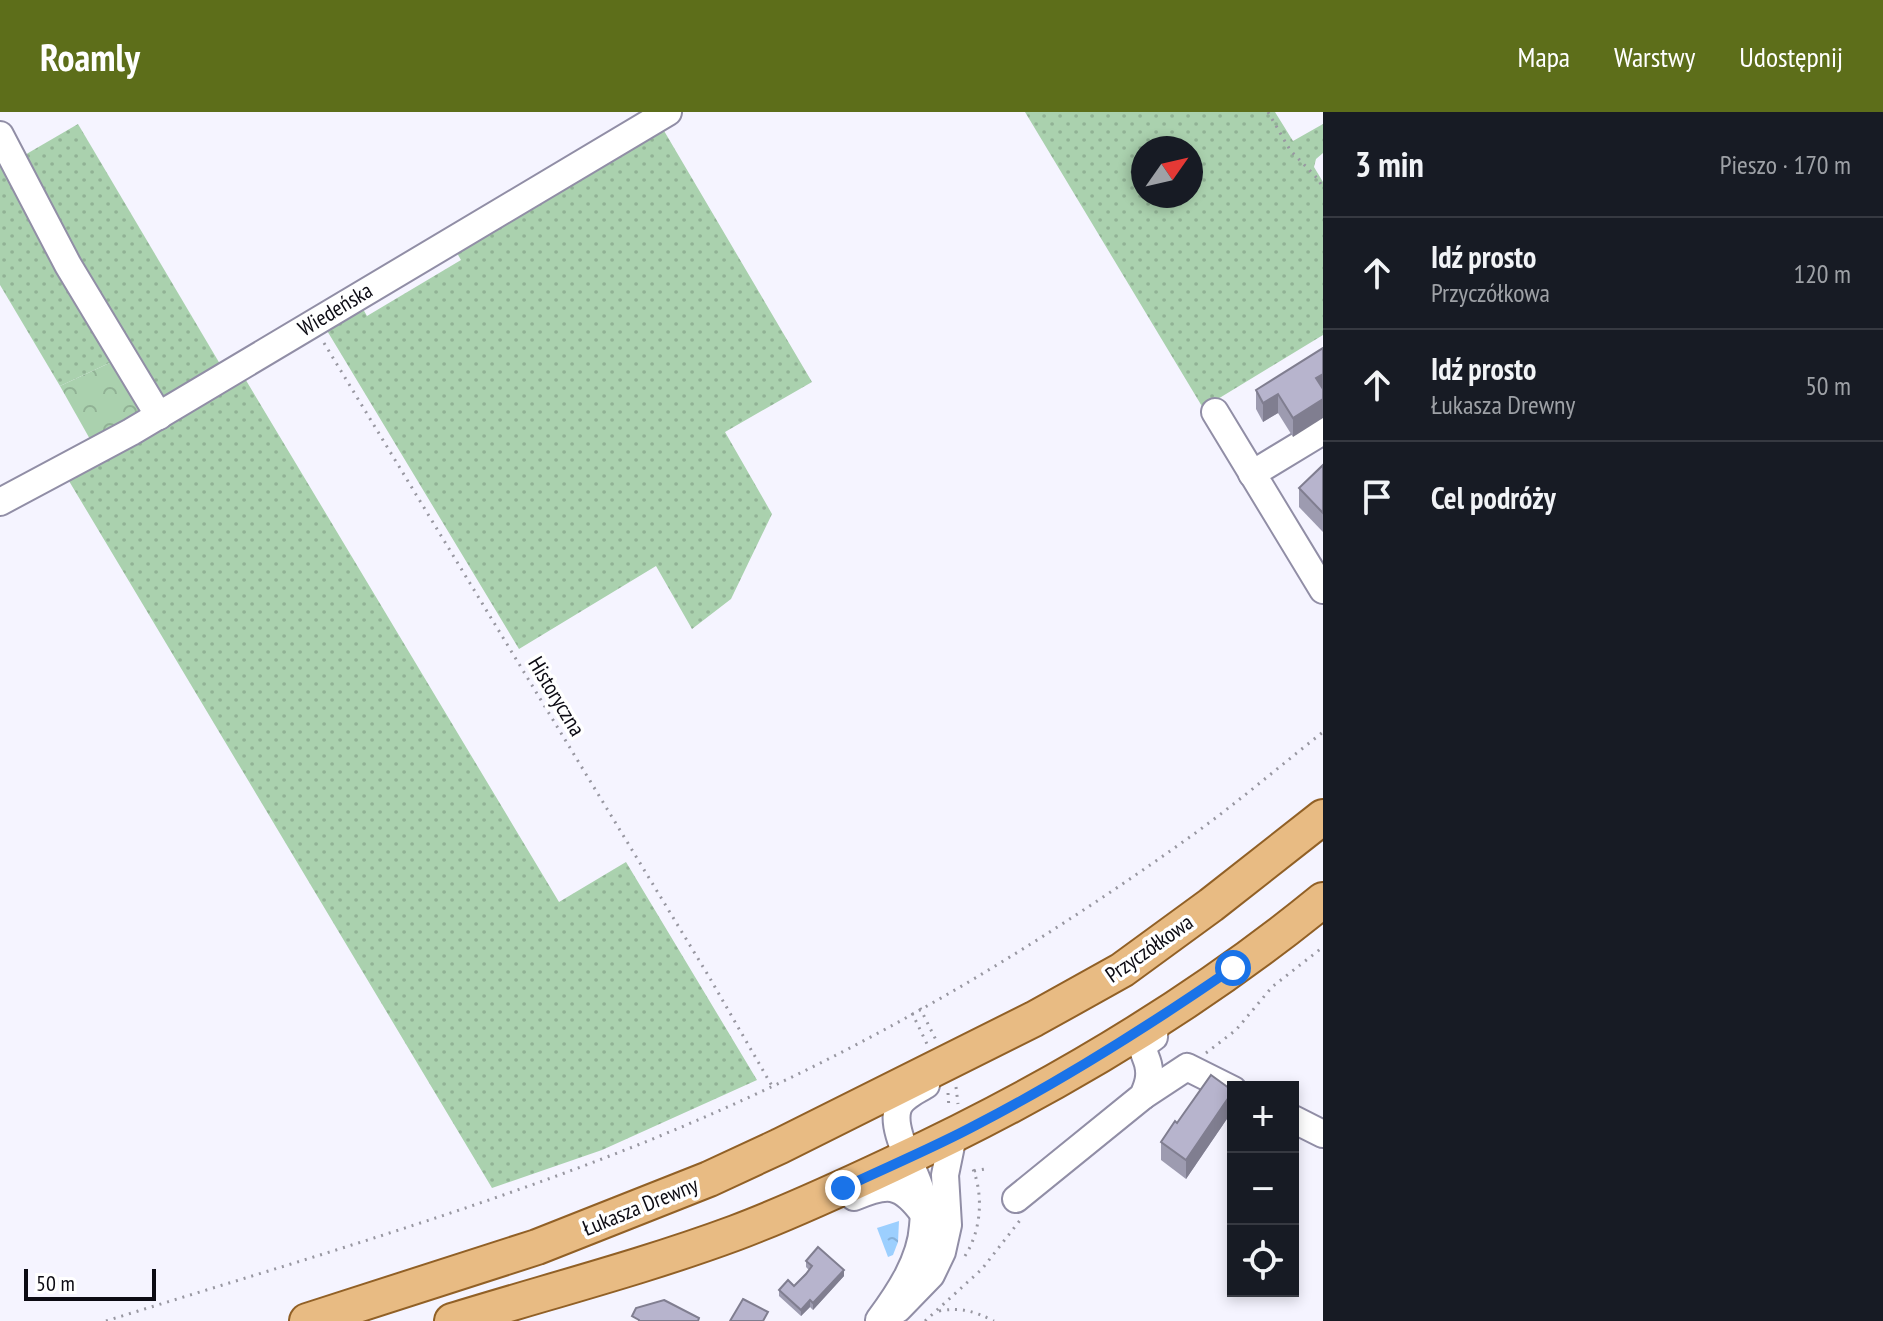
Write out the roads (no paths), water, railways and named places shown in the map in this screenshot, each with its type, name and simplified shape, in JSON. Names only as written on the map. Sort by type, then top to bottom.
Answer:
[{"type":"main road","name":"Przyczółkowa","points":[[946,1055],[1071,1000],[1148,953],[1323,817]]},
{"type":"main road","points":[[452,1321],[734,1233],[941,1144],[1091,1060],[1155,1020],[1233,968],[1323,900]]},
{"type":"main road","name":"Łukasza Drewny","points":[[307,1321],[537,1247],[628,1212],[897,1095],[946,1055]]},
{"type":"street","name":"Wiedeńska","points":[[0,502],[159,416],[668,112]]},
{"type":"street","points":[[0,135],[68,265],[159,416]]},
{"type":"street","points":[[1215,412],[1323,590]]},
{"type":"street","points":[[1252,474],[1323,431]]},
{"type":"street","points":[[941,1144],[898,1128],[897,1095],[928,1084],[1088,1002],[1138,973],[1148,953]]},
{"type":"street","points":[[1145,1083],[1148,1065],[1143,1051],[1154,1037],[1155,1020]]},
{"type":"street","points":[[1091,1060],[1111,1064],[1130,1058],[1145,1083]]},
{"type":"street","points":[[1016,1199],[1145,1083],[1187,1067],[1227,1087]]},
{"type":"street","points":[[1299,1122],[1323,1134]]},
{"type":"street","points":[[879,1320],[914,1296],[937,1265],[946,1237],[947,1199],[941,1144]]},
{"type":"street","points":[[879,1320],[898,1295],[910,1271],[921,1239],[922,1193],[941,1144]]},
{"type":"street","points":[[828,1195],[849,1199],[878,1186],[889,1186],[910,1198],[923,1213]]},
{"type":"water","points":[[899,1221],[898,1242],[893,1255],[888,1257],[877,1228]]}]
